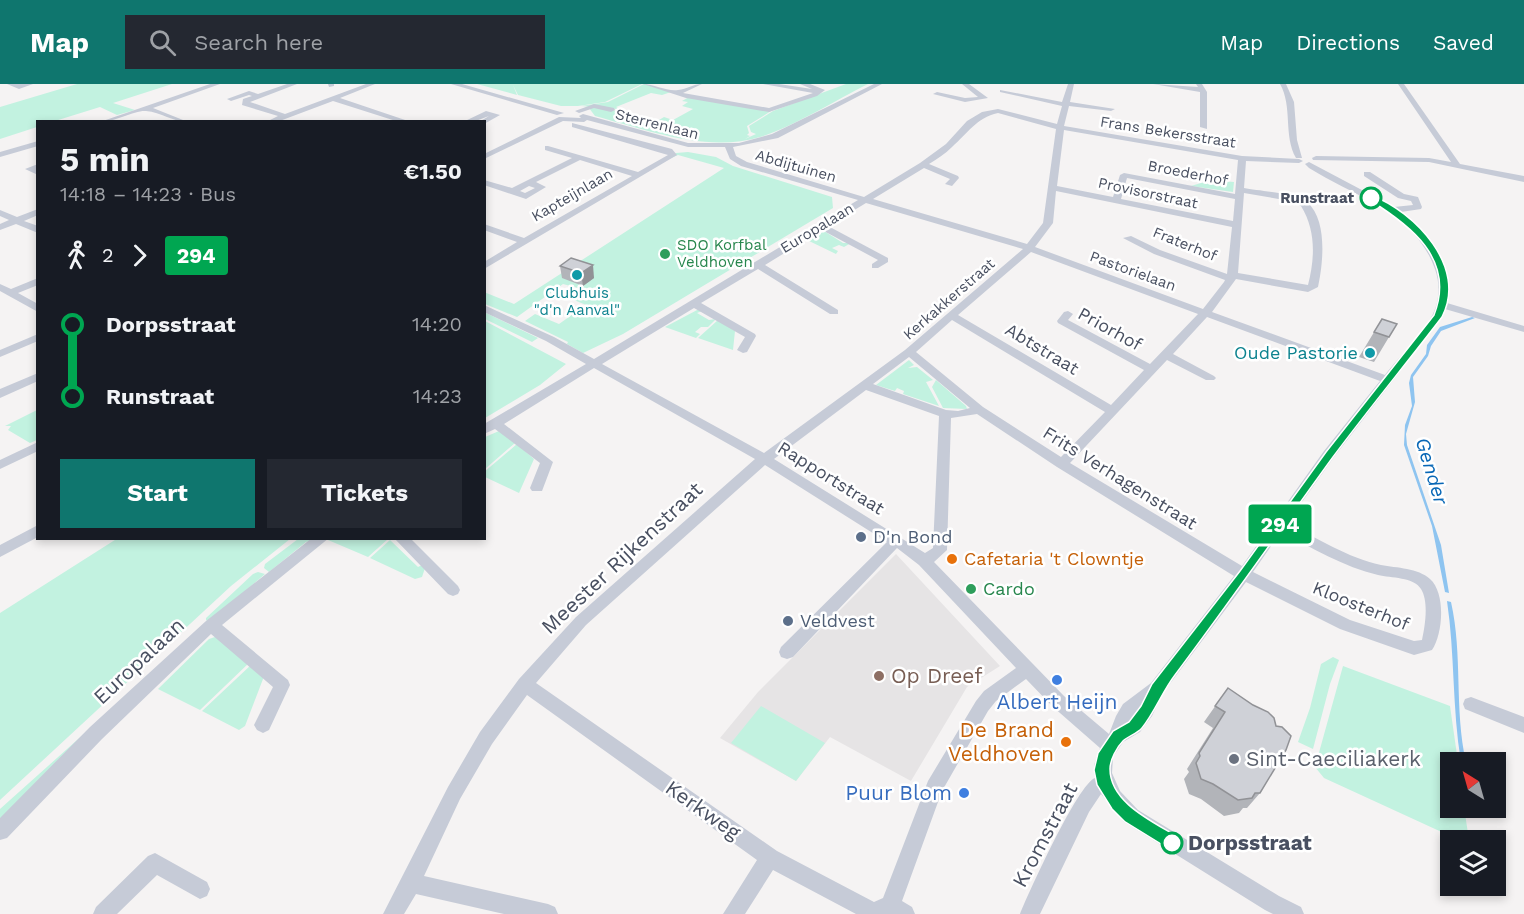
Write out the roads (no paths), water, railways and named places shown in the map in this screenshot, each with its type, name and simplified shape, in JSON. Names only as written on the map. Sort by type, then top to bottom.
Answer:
[{"type":"street","points":[[10,84],[19,87],[30,84]]},
{"type":"street","points":[[109,120],[217,84]]},
{"type":"street","points":[[245,104],[259,96],[294,84]]},
{"type":"street","points":[[274,120],[372,84]]},
{"type":"street","points":[[454,84],[579,118]]},
{"type":"street","points":[[462,84],[562,115]]},
{"type":"street","points":[[646,84],[677,93],[772,110],[816,95],[822,89],[803,84]]},
{"type":"street","points":[[677,93],[699,84]]},
{"type":"street","points":[[766,84],[794,85],[817,92]]},
{"type":"street","name":"Sterrenlaan","points":[[579,118],[685,147],[729,148],[768,143],[879,84]]},
{"type":"street","points":[[937,94],[964,100],[984,98],[965,84]]},
{"type":"street","name":"Kerkakkerstraat","points":[[764,459],[954,317],[1029,248],[1048,223],[1060,128],[1071,84]]},
{"type":"street","points":[[1156,84],[1201,87],[1204,127]]},
{"type":"street","points":[[1283,84],[1292,105],[1295,149],[1333,177],[1392,210],[1415,227],[1434,253],[1446,284],[1443,305],[1438,315],[1329,454],[1244,574],[1157,688],[1146,711],[1134,727],[1114,741],[1104,758],[1102,770],[1105,785],[1117,804],[1131,816],[1276,909],[1294,914]]},
{"type":"street","points":[[1401,84],[1456,165]]},
{"type":"street","points":[[1002,91],[1065,104],[1111,109]]},
{"type":"street","points":[[259,96],[249,93],[231,99],[284,116]]},
{"type":"street","points":[[332,98],[402,120]]},
{"type":"street","name":"Sterrenlaan","points":[[579,118],[594,106],[611,110]]},
{"type":"street","points":[[146,108],[179,120]]},
{"type":"street","name":"Europalaan","points":[[490,427],[923,165],[949,146],[970,123],[993,112],[1003,111],[1060,128]]},
{"type":"street","points":[[469,120],[486,112],[496,115],[486,120]]},
{"type":"street","points":[[486,156],[562,115]]},
{"type":"street","name":"Sterrenlaan","points":[[579,118],[673,152]]},
{"type":"street","name":"Frans Bekersstraat","points":[[1060,128],[1242,158],[1273,160],[1415,159],[1524,179]]},
{"type":"street","points":[[0,155],[36,144]]},
{"type":"street","points":[[486,146],[500,150]]},
{"type":"street","points":[[548,148],[639,175]]},
{"type":"street","name":"Abdijtuinen","points":[[729,148],[735,160],[744,164],[865,200]]},
{"type":"street","name":"Kapteijnlaan","points":[[486,265],[673,155],[673,152]]},
{"type":"street","points":[[513,191],[579,157]]},
{"type":"street","points":[[1062,464],[1205,313],[1232,277],[1242,158]]},
{"type":"street","points":[[923,165],[955,178],[949,184]]},
{"type":"street","points":[[36,167],[29,169],[36,172]]},
{"type":"street","points":[[1367,174],[1401,196],[1415,200],[1418,207],[1392,210]]},
{"type":"street","name":"Broederhof","points":[[1116,201],[1124,175],[1239,193]]},
{"type":"street","points":[[486,183],[526,196],[542,187],[529,183]]},
{"type":"street","name":"Provisorstraat","points":[[1053,188],[1237,225]]},
{"type":"street","name":"Fraterhof","points":[[1128,238],[1157,252],[1232,277],[1308,289],[1312,287],[1318,269],[1318,244],[1307,207],[1292,199],[1239,193]]},
{"type":"street","name":"Pastorielaan","points":[[865,200],[1029,248],[1387,380]]},
{"type":"street","points":[[0,213],[36,229]]},
{"type":"street","points":[[0,226],[36,213]]},
{"type":"street","points":[[822,227],[885,260],[875,266]]},
{"type":"street","points":[[486,228],[525,242]]},
{"type":"street","points":[[759,265],[834,312]]},
{"type":"street","points":[[5,290],[36,282]]},
{"type":"street","points":[[5,290],[36,308]]},
{"type":"street","points":[[695,304],[751,336],[743,350]]},
{"type":"street","points":[[1443,305],[1524,329]]},
{"type":"street","name":"Rapportstraat","points":[[486,309],[517,322],[595,364],[764,459],[896,541],[924,561],[1058,701],[1114,741]]},
{"type":"street","name":"Priorhof","points":[[1068,314],[1062,321],[1152,370]]},
{"type":"street","name":"Abtstraat","points":[[954,317],[1112,411]]},
{"type":"street","points":[[0,354],[36,339]]},
{"type":"street","name":"Frits Verhagenstraat","points":[[909,352],[979,410],[1062,464],[1244,574]]},
{"type":"street","points":[[1166,355],[1210,378]]},
{"type":"street","points":[[0,387],[36,370]]},
{"type":"street","points":[[0,394],[36,377]]},
{"type":"street","points":[[863,385],[945,414],[958,415],[979,410]]},
{"type":"street","points":[[924,561],[940,550],[945,414]]},
{"type":"street","points":[[490,427],[547,462],[537,488]]},
{"type":"street","points":[[0,465],[36,447]]},
{"type":"street","name":"Meester Rijkenstraat","points":[[393,914],[411,883],[454,793],[486,738],[525,684],[581,621],[764,459]]},
{"type":"street","name":"Kloosterhof","points":[[1244,574],[1346,625],[1414,648],[1428,646],[1431,641],[1432,615],[1428,587],[1422,582],[1335,554],[1279,525]]},
{"type":"street","points":[[0,552],[36,531]]},
{"type":"street","name":"Europalaan","points":[[0,831],[96,733],[211,625],[319,540]]},
{"type":"street","points":[[403,540],[453,590]]},
{"type":"street","points":[[787,652],[896,541]]},
{"type":"street","points":[[211,625],[282,685],[263,725]]},
{"type":"street","name":"Kerkweg","points":[[525,684],[770,858],[873,912],[897,909],[934,787],[982,705],[990,696],[1028,669]]},
{"type":"street","points":[[1471,704],[1524,725]]},
{"type":"street","name":"Kromstraat","points":[[1030,914],[1082,806],[1095,786],[1105,785]]},
{"type":"street","points":[[733,914],[770,858]]},
{"type":"street","points":[[103,914],[155,863],[200,889]]},
{"type":"street","points":[[411,883],[548,914]]},
{"type":"water","points":[[1475,318],[1441,331],[1431,346],[1428,356],[1413,377],[1415,402],[1406,434],[1407,445],[1441,545],[1449,593],[1445,592],[1432,526],[1404,445],[1405,425],[1412,406],[1409,383],[1411,375],[1426,354],[1427,345],[1440,327]]},
{"type":"water","points":[[1447,601],[1451,602],[1455,622],[1460,722],[1464,752],[1460,752],[1458,742]]},
{"type":"place","name":"Runstraat","points":[[1371,198]]},
{"type":"place","name":"SDO Korfbal Veldhoven","points":[[665,254]]},
{"type":"place","name":"Clubhuis \"d'n Aanval\"","points":[[577,275]]},
{"type":"place","name":"Oude Pastorie","points":[[1370,353]]},
{"type":"place","name":"D'n Bond","points":[[861,537]]},
{"type":"place","name":"Cafetaria 't Clowntje","points":[[952,559]]},
{"type":"place","name":"Cardo","points":[[971,589]]},
{"type":"place","name":"Veldvest","points":[[788,621]]},
{"type":"place","name":"Op Dreef","points":[[879,676]]},
{"type":"place","name":"Albert Heijn","points":[[1057,680]]},
{"type":"place","name":"De Brand Veldhoven","points":[[1066,742]]},
{"type":"place","name":"Sint-Caeciliakerk","points":[[1234,759]]},
{"type":"place","name":"Puur Blom","points":[[964,793]]},
{"type":"place","name":"Dorpsstraat","points":[[1172,843]]},
{"type":"water label","name":"Gender","points":[[1432,471]]}]
